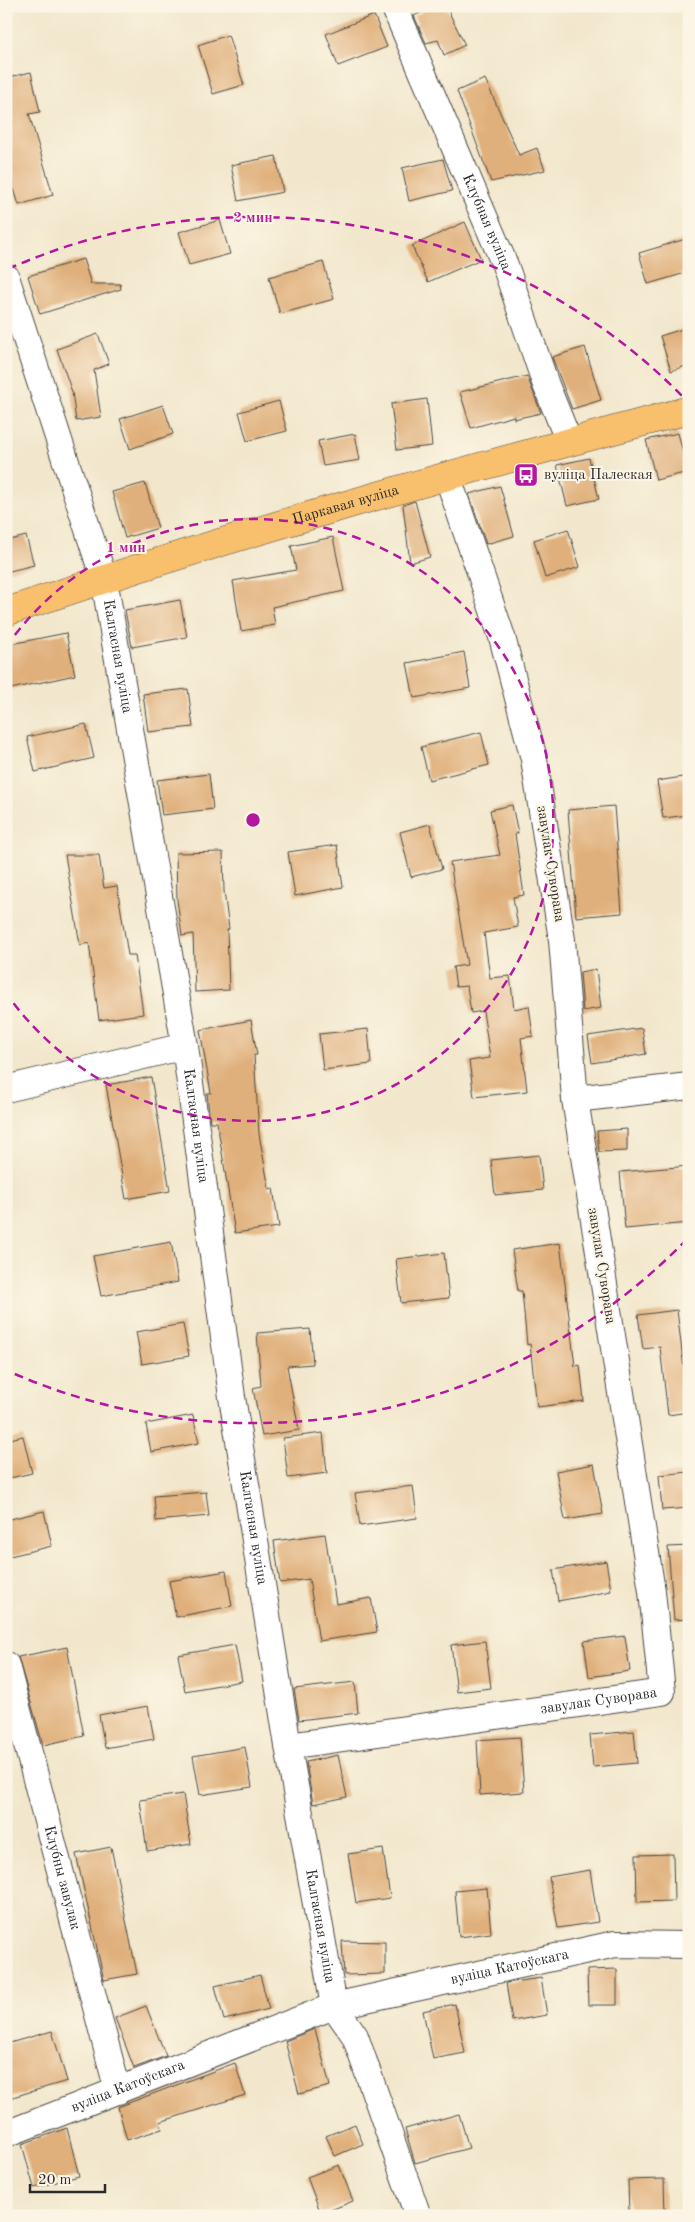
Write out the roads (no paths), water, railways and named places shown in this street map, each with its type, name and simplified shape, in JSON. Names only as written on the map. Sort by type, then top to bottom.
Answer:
[{"type":"main road","name":"Паркавая вуліца","points":[[6,612],[104,579],[447,475],[689,410]]},
{"type":"street","name":"Клубная вуліца","points":[[394,6],[505,265],[546,386],[569,442]]},
{"type":"street","name":"Калгасная вуліца","points":[[6,277],[104,579],[185,1046],[232,1398],[288,1746],[334,2006]]},
{"type":"street","name":"завулак Суворава","points":[[288,1746],[662,1692],[652,1591],[576,1099],[562,940],[534,760],[502,637],[447,475]]},
{"type":"street","name":"Калгасная вуліца","points":[[6,1089],[185,1046]]},
{"type":"street","points":[[576,1099],[689,1086]]},
{"type":"street","name":"Клубны завулак","points":[[6,1665],[118,2091]]},
{"type":"street","name":"вуліца Катоўскага","points":[[6,2134],[334,2006],[614,1944],[689,1945]]},
{"type":"street","points":[[334,2006],[355,2036],[418,2216]]},
{"type":"place","name":"вуліца Палеская","points":[[526,475]]}]
